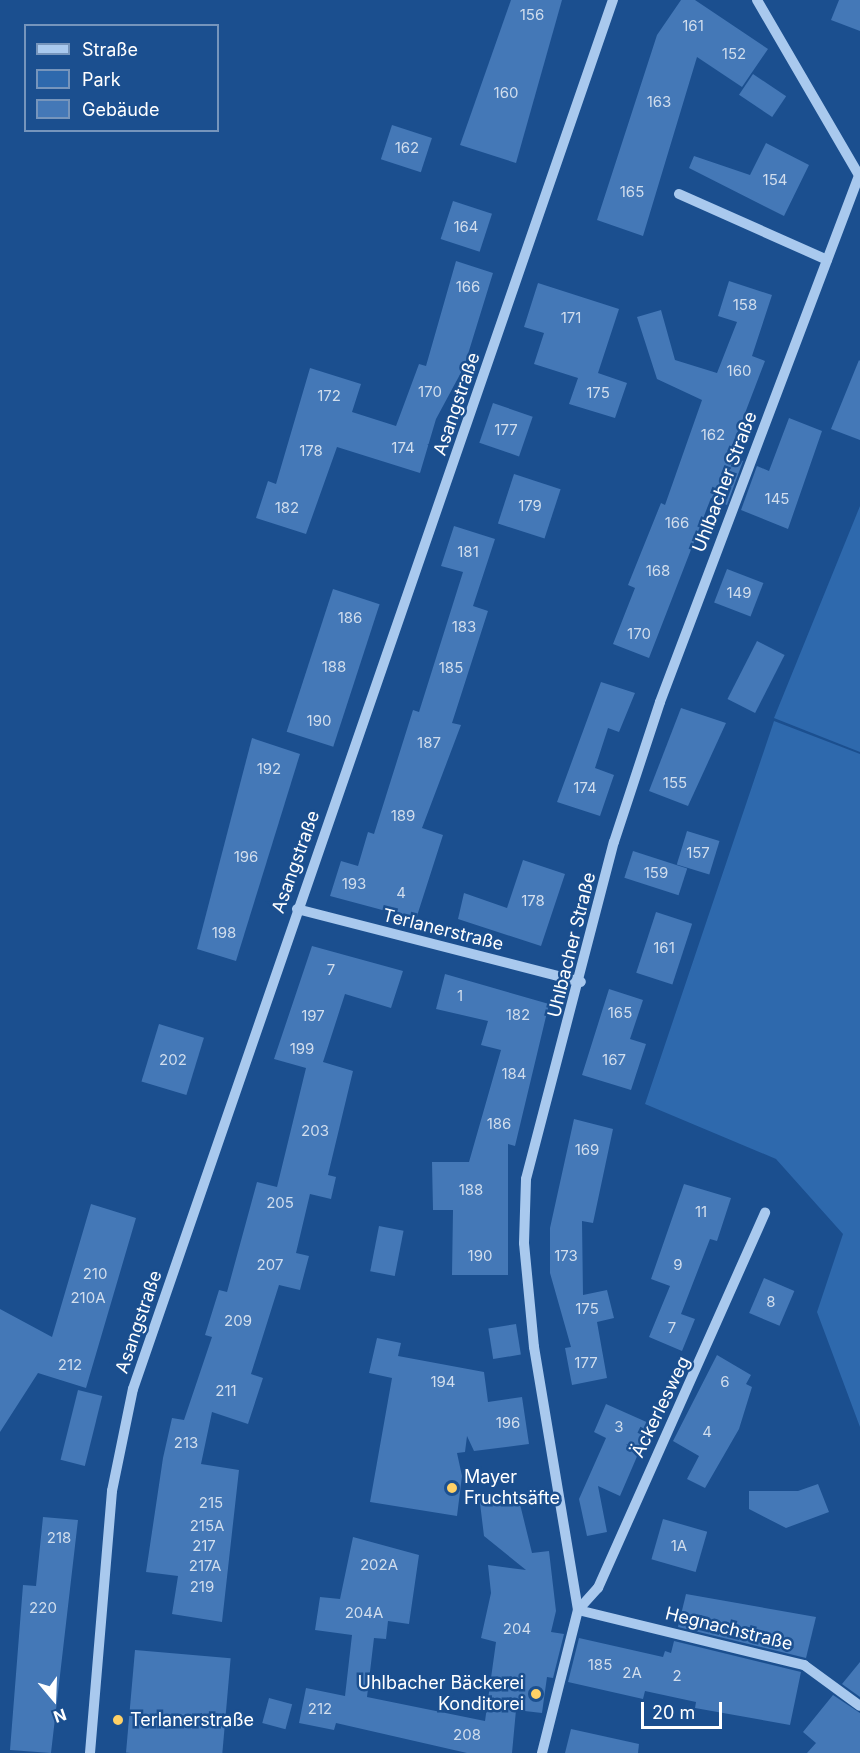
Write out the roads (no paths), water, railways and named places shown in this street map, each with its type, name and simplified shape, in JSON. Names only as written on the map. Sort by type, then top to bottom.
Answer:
[{"type":"street","name":"Asangstraße","points":[[90,1753],[112,1491],[133,1389],[613,0]]},
{"type":"street","name":"Uhlbacher Straße","points":[[542,1753],[578,1610],[534,1347],[524,1243],[526,1179],[581,982],[614,842],[660,702],[860,174],[757,0]]},
{"type":"street","points":[[679,194],[827,260]]},
{"type":"street","name":"Terlanerstraße","points":[[297,909],[581,982]]},
{"type":"street","name":"Äckerlesweg","points":[[578,1610],[598,1588],[765,1213]]},
{"type":"street","name":"Hegnachstraße","points":[[578,1610],[804,1665],[860,1706]]},
{"type":"place","name":"Mayer Fruchtsäfte","points":[[452,1488]]},
{"type":"place","name":"Uhlbacher Bäckerei Konditorei","points":[[536,1694]]},
{"type":"place","name":"Terlanerstraße","points":[[118,1720]]}]
